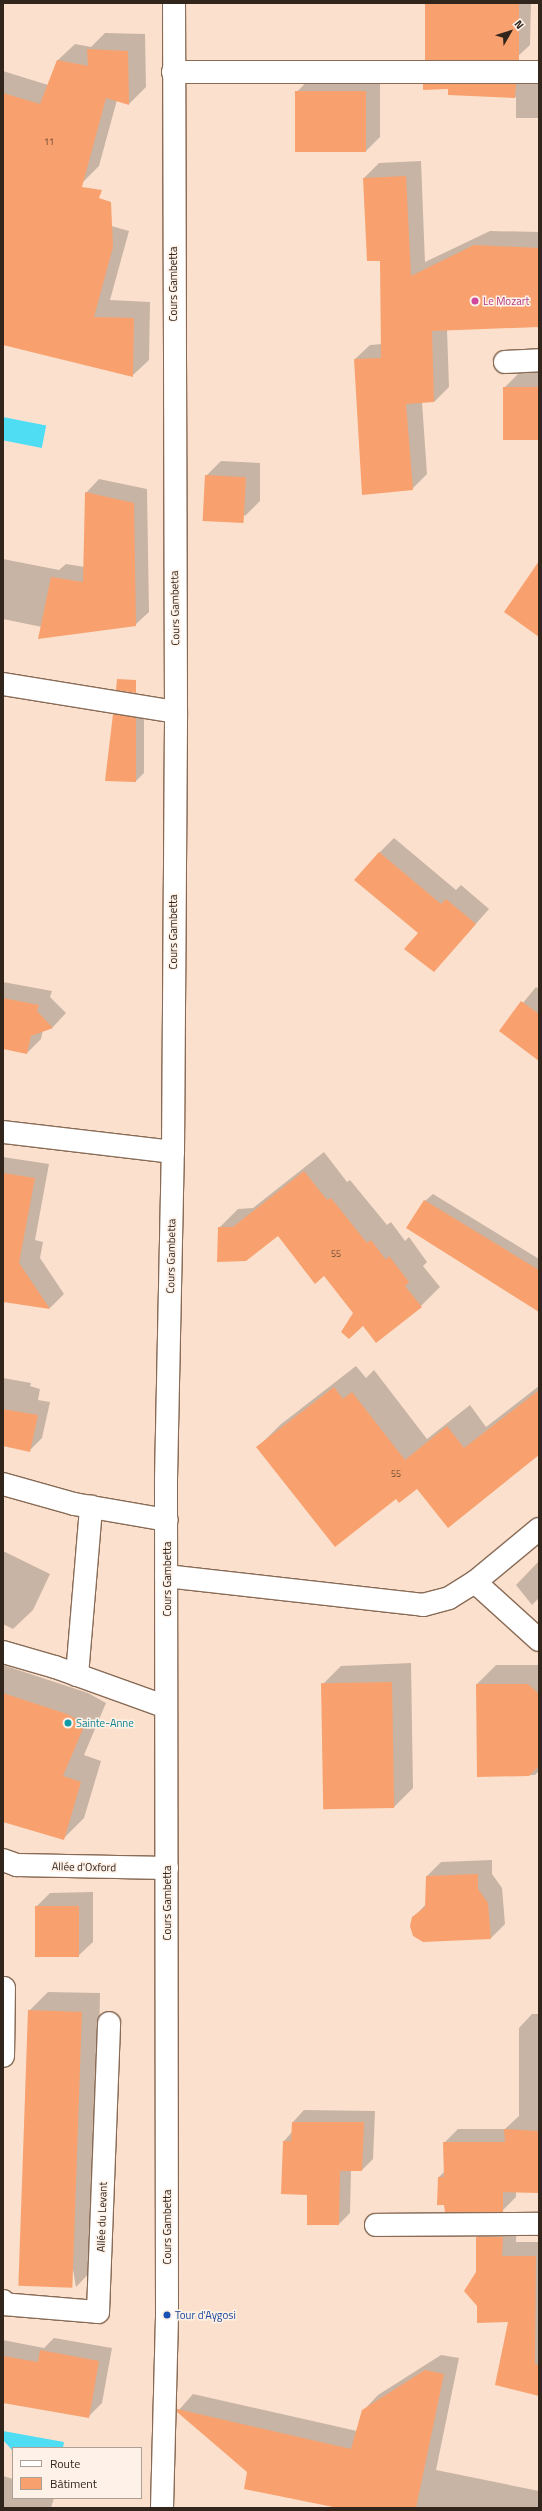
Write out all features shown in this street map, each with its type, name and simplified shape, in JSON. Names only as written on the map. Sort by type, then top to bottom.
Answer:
[{"type":"main road","name":"Cours Gambetta","points":[[162,2508],[166,2315],[166,1576],[173,1152],[176,712],[174,3]]},
{"type":"main road","points":[[173,72],[539,72]]},
{"type":"main road","points":[[505,362],[539,360]]},
{"type":"main road","points":[[3,684],[176,712]]},
{"type":"main road","points":[[3,1132],[173,1152]]},
{"type":"main road","points":[[3,1484],[91,1507],[167,1520]]},
{"type":"main road","points":[[76,1675],[91,1507]]},
{"type":"main road","points":[[166,1576],[423,1605],[449,1598],[474,1582],[539,1529]]},
{"type":"main road","points":[[474,1582],[539,1640]]},
{"type":"main road","points":[[3,1652],[76,1675],[166,1707]]},
{"type":"main road","name":"Allée d'Oxford","points":[[8,1868],[167,1868]]},
{"type":"main road","points":[[3,2056],[4,1988]]},
{"type":"main road","name":"Allée du Levant","points":[[3,2301],[3,2304],[98,2312],[109,2023]]},
{"type":"main road","points":[[376,2225],[539,2224]]},
{"type":"water","points":[[3,417],[46,425],[42,448],[3,440]]},
{"type":"water","points":[[3,2431],[64,2442],[63,2447],[12,2447],[12,2450],[3,2440]]},
{"type":"building","points":[[425,3],[519,3],[519,60],[425,60]]},
{"type":"building","points":[[87,49],[128,51],[129,105],[106,98],[82,187],[102,190],[99,198],[111,202],[113,247],[94,317],[134,318],[133,377],[3,345],[3,93],[40,104],[57,60],[88,66]]},
{"type":"building","points":[[423,84],[516,84],[515,98],[448,95],[448,89],[423,90]]},
{"type":"building","points":[[295,91],[366,91],[366,152],[295,152]]},
{"type":"building","points":[[406,176],[411,276],[474,245],[539,248],[539,327],[432,331],[434,402],[406,404],[413,490],[362,495],[354,359],[381,358],[380,261],[367,261],[363,178]]},
{"type":"building","points":[[503,387],[539,387],[539,440],[503,440]]},
{"type":"building","points":[[205,475],[246,477],[244,523],[203,521]]},
{"type":"building","points":[[85,492],[134,503],[136,626],[38,639],[51,577],[83,582]]},
{"type":"building","points":[[539,561],[539,637],[504,612]]},
{"type":"building","points":[[117,679],[136,680],[136,693],[116,690]]},
{"type":"building","points":[[113,714],[136,718],[136,782],[105,781]]},
{"type":"building","points":[[379,852],[441,904],[446,899],[476,924],[434,972],[404,949],[418,933],[354,880]]},
{"type":"building","points":[[3,998],[39,1005],[37,1011],[53,1028],[31,1036],[27,1054],[3,1049]]},
{"type":"building","points":[[521,1001],[539,1014],[539,1061],[499,1031]]},
{"type":"building","points":[[304,1171],[327,1200],[331,1198],[367,1243],[371,1240],[386,1260],[389,1256],[409,1282],[405,1286],[422,1307],[376,1343],[363,1326],[349,1339],[341,1332],[353,1313],[324,1276],[315,1284],[278,1236],[246,1261],[217,1262],[218,1227],[233,1227]]},
{"type":"building","points":[[3,1173],[35,1178],[19,1263],[50,1309],[3,1302]]},
{"type":"building","points":[[424,1200],[539,1270],[539,1312],[406,1228]]},
{"type":"building","points":[[334,1387],[343,1399],[352,1392],[405,1460],[447,1426],[464,1448],[539,1390],[539,1455],[448,1528],[417,1489],[399,1503],[396,1499],[335,1547],[256,1447]]},
{"type":"building","points":[[3,1409],[38,1415],[30,1452],[3,1446]]},
{"type":"building","points":[[392,1682],[394,1808],[323,1809],[321,1683]]},
{"type":"building","points":[[476,1684],[528,1684],[539,1694],[539,1766],[529,1776],[477,1777]]},
{"type":"building","points":[[3,1693],[67,1714],[85,1724],[63,1776],[81,1782],[64,1840],[3,1822]]},
{"type":"building","points":[[478,1874],[478,1889],[488,1903],[491,1939],[423,1942],[413,1936],[410,1926],[412,1917],[425,1907],[426,1876]]},
{"type":"building","points":[[35,1906],[79,1906],[79,1957],[35,1957]]},
{"type":"building","points":[[28,2010],[82,2012],[72,2288],[18,2286]]},
{"type":"building","points":[[292,2122],[364,2122],[362,2171],[340,2171],[339,2225],[307,2225],[307,2195],[281,2194],[283,2141],[291,2141]]},
{"type":"building","points":[[504,2129],[539,2131],[539,2193],[503,2192],[503,2212],[445,2212],[444,2205],[437,2205],[438,2177],[444,2177],[443,2142],[505,2142]]},
{"type":"building","points":[[476,2237],[503,2237],[502,2256],[536,2256],[535,2364],[539,2365],[539,2396],[495,2385],[508,2322],[477,2323],[477,2306],[464,2291],[476,2272]]},
{"type":"building","points":[[40,2350],[99,2361],[89,2418],[3,2403],[3,2356],[38,2362]]},
{"type":"building","points":[[425,2370],[444,2374],[416,2508],[338,2508],[244,2489],[247,2472],[177,2412],[177,2409],[351,2449],[362,2410]]},
{"type":"place","name":"Le Mozart","points":[[475,301]]},
{"type":"place","name":"Sainte-Anne","points":[[68,1723]]},
{"type":"place","name":"Tour d'Aygosi","points":[[167,2315]]}]
